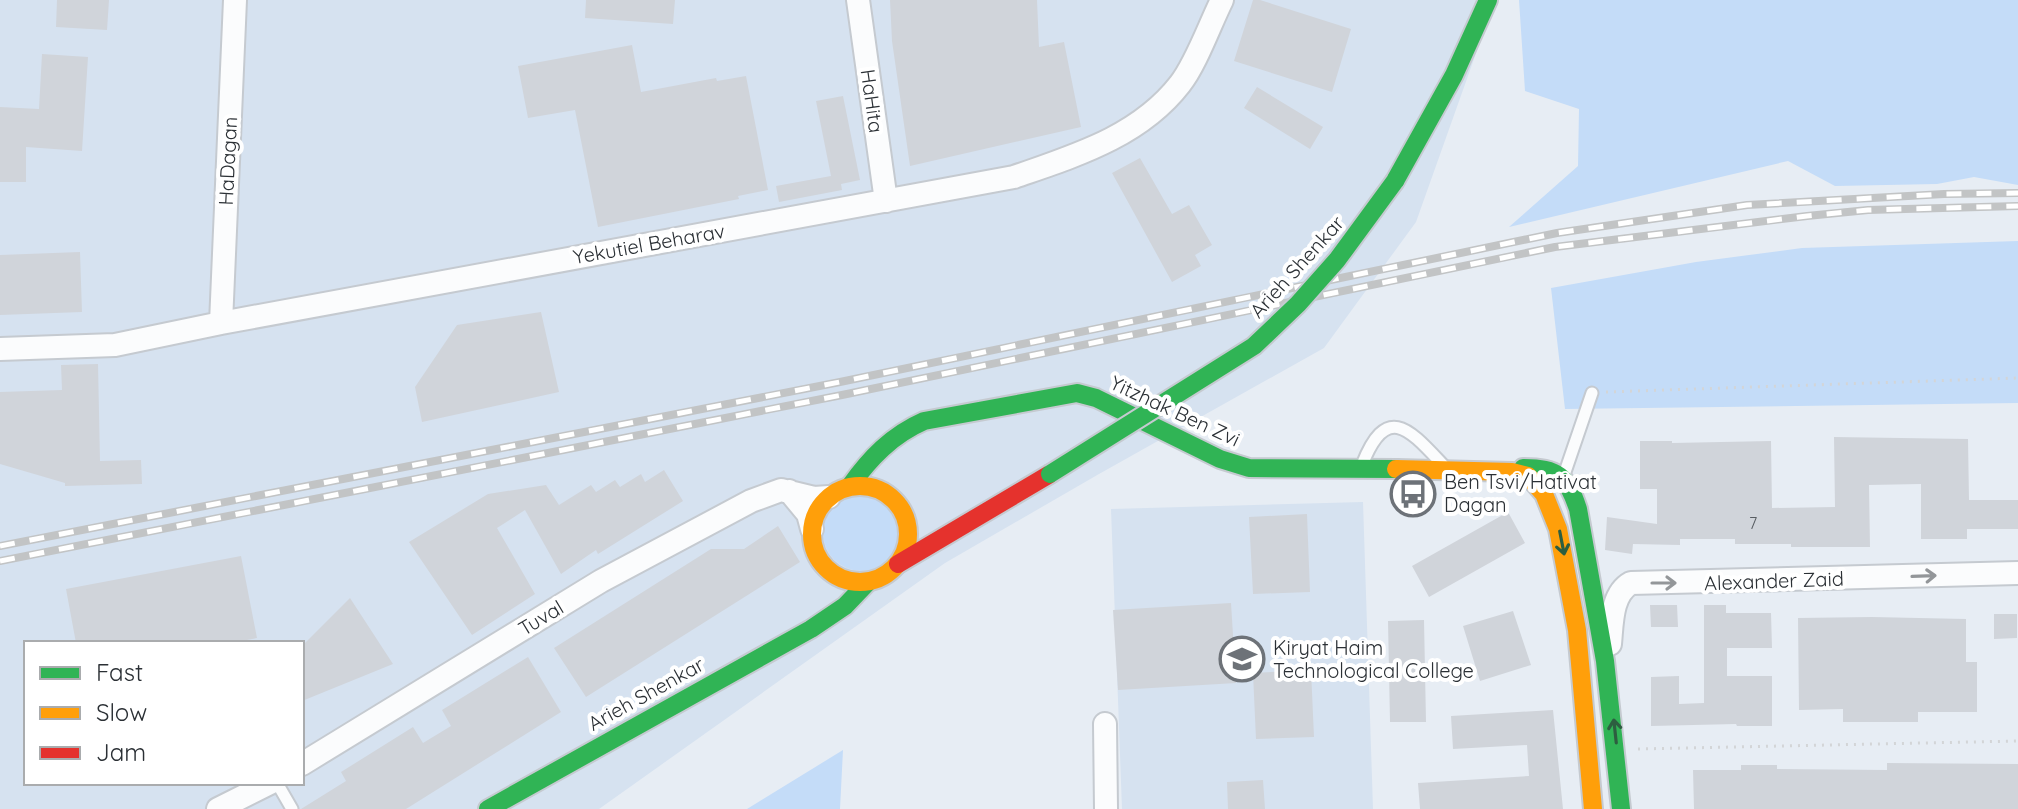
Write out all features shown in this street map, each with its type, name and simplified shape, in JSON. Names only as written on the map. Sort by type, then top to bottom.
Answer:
[{"type":"street","name":"HaDagan","points":[[221,323],[235,0]]},
{"type":"street","name":"HaHita","points":[[858,0],[886,201]]},
{"type":"street","name":"Yekutiel Beharav","points":[[0,349],[115,345],[1014,177],[1092,150],[1147,117],[1181,83],[1222,0]]},
{"type":"street","name":"Arieh Shenkar","points":[[898,564],[1050,474],[1254,346],[1298,304],[1337,260],[1395,181],[1454,75],[1488,0]]},
{"type":"street","name":"Yitzhak Ben Zvi","points":[[850,486],[865,464],[887,442],[910,426],[1077,393],[1096,398],[1236,465],[1263,468],[1548,469],[1563,478]]},
{"type":"street","points":[[887,442],[879,471],[887,494],[917,520],[939,526],[963,525]]},
{"type":"street","name":"Yitzhak Ben Zvi","points":[[1501,471],[1522,474],[1536,481],[1547,494],[1557,523],[1584,676],[1593,809]]},
{"type":"street","points":[[1563,478],[1572,495],[1586,548],[1609,677],[1621,809]]},
{"type":"street","points":[[812,529],[818,511],[829,497],[850,486],[876,488],[887,494]]},
{"type":"street","name":"Tuval","points":[[304,763],[601,581],[751,501],[774,491],[788,491],[814,498],[829,497]]},
{"type":"street","points":[[788,491],[803,505],[817,555],[835,575],[850,581],[879,579],[898,564],[909,538],[903,511]]},
{"type":"street","name":"Alexander Zaid","points":[[1609,677],[1612,622],[1618,596],[1631,583],[2018,573]]},
{"type":"street","points":[[827,619],[837,593],[835,575]]},
{"type":"street","name":"Arieh Shenkar","points":[[488,809],[827,619],[845,606],[868,582]]},
{"type":"street","points":[[1105,724],[1106,809]]},
{"type":"street","points":[[218,809],[266,785]]},
{"type":"lane","points":[[1563,478],[1592,393]]},
{"type":"lane","points":[[1361,468],[1370,443],[1378,432],[1393,427],[1410,431],[1447,469]]},
{"type":"lane","points":[[278,785],[292,809]]},
{"type":"path","points":[[1592,393],[2018,378]]},
{"type":"path","points":[[1617,749],[2018,741]]},
{"type":"shaded area","points":[[0,0],[1495,0],[1416,222],[1324,348],[945,563],[599,809],[0,809]]},
{"type":"shaded area","points":[[1519,0],[2018,0],[2018,185],[1974,177],[1937,184],[1835,186],[1788,161],[1509,227],[1578,166],[1579,109],[1525,91]]},
{"type":"shaded area","points":[[2018,241],[2018,403],[1565,409],[1551,288],[1696,262],[1802,248]]},
{"type":"shaded area","points":[[861,495],[876,498],[888,506],[896,518],[899,533],[896,548],[888,560],[876,568],[861,571],[846,568],[834,560],[826,548],[823,533],[826,518],[834,506],[846,498]]},
{"type":"shaded area","name":"Kiryat Haim Technological College","points":[[1363,502],[1373,809],[1122,809],[1111,509]]},
{"type":"shaded area","points":[[843,750],[840,809],[747,809]]},
{"type":"building","points":[[57,0],[109,0],[107,30],[56,27]]},
{"type":"building","points":[[586,0],[675,0],[673,24],[585,18]]},
{"type":"building","points":[[890,0],[1037,0],[1039,47],[1064,42],[1081,127],[910,166],[892,41]]},
{"type":"building","points":[[1253,0],[1351,29],[1332,92],[1234,61]]},
{"type":"building","points":[[632,45],[641,92],[716,78],[717,81],[746,76],[768,190],[738,196],[739,199],[598,227],[575,110],[528,118],[518,66]]},
{"type":"building","points":[[42,54],[88,57],[82,151],[26,147],[26,182],[0,182],[0,107],[39,109]]},
{"type":"building","points":[[1257,87],[1323,127],[1310,149],[1244,108]]},
{"type":"building","points":[[843,96],[860,180],[841,184],[842,190],[779,202],[776,186],[831,176],[816,101]]},
{"type":"building","points":[[1140,158],[1172,214],[1189,205],[1212,245],[1195,255],[1201,266],[1172,282],[1112,173]]},
{"type":"building","points":[[80,252],[82,312],[0,315],[0,255]]},
{"type":"building","points":[[541,312],[559,392],[422,422],[415,387],[457,325]]},
{"type":"building","points":[[98,364],[100,461],[141,460],[142,484],[65,486],[65,483],[0,464],[0,392],[62,390],[61,365]]},
{"type":"building","points":[[1834,437],[1968,439],[1969,500],[2018,500],[2018,529],[1967,529],[1967,539],[1921,539],[1921,484],[1869,485],[1870,547],[1791,547],[1791,544],[1735,544],[1735,539],[1680,539],[1680,545],[1633,544],[1632,554],[1605,550],[1607,517],[1657,524],[1657,489],[1640,489],[1640,441],[1771,441],[1772,508],[1835,507]]},
{"type":"building","points":[[664,470],[683,501],[598,554],[596,550],[561,574],[525,510],[497,528],[535,594],[472,635],[409,542],[488,494],[546,485],[559,505],[591,485],[596,492],[615,480],[620,487],[641,474],[645,482]]},
{"type":"building","points":[[1508,512],[1525,543],[1429,597],[1412,566]]},
{"type":"building","points":[[1307,514],[1310,592],[1253,594],[1249,517]]},
{"type":"building","points":[[778,526],[800,562],[586,697],[554,648],[711,549],[744,549]]},
{"type":"building","points":[[241,556],[257,638],[241,641],[76,641],[66,589]]},
{"type":"building","points":[[350,598],[393,664],[304,700],[304,644]]},
{"type":"building","points":[[1231,603],[1236,683],[1118,690],[1113,610]]},
{"type":"building","points":[[1650,605],[1677,605],[1678,627],[1651,627]]},
{"type":"building","points":[[1704,605],[1726,605],[1726,613],[1771,613],[1772,648],[1727,648],[1727,676],[1772,676],[1772,726],[1651,726],[1651,677],[1679,676],[1679,704],[1704,703]]},
{"type":"building","points":[[1513,611],[1531,665],[1480,681],[1463,626]]},
{"type":"building","points":[[1994,614],[2017,614],[2017,638],[1994,639]]},
{"type":"building","points":[[1798,618],[1966,619],[1966,662],[1977,662],[1977,712],[1918,712],[1918,722],[1843,722],[1843,709],[1799,710]]},
{"type":"building","points":[[1424,620],[1426,722],[1390,722],[1388,621]]},
{"type":"building","points":[[528,657],[561,712],[406,809],[301,809],[346,781],[341,772],[413,727],[423,743],[451,726],[442,710]]},
{"type":"building","points":[[1311,670],[1314,737],[1256,739],[1253,673]]},
{"type":"building","points":[[1553,710],[1563,809],[1420,809],[1418,783],[1529,776],[1527,745],[1453,749],[1451,716]]},
{"type":"building","points":[[1887,763],[2018,764],[2018,809],[1694,809],[1693,770],[1741,770],[1741,765],[1777,765],[1777,769],[1887,770]]},
{"type":"building","points":[[1263,780],[1265,809],[1228,809],[1227,782]]},
{"type":"railway","points":[[0,546],[840,382],[1557,233],[1747,205],[2018,193]]},
{"type":"railway","points":[[0,561],[842,395],[1555,247],[1868,210],[2018,206]]},
{"type":"traffic: fast","points":[[1395,181],[1454,75],[1488,0]]},
{"type":"traffic: fast","points":[[1050,474],[1254,346],[1298,304],[1337,260],[1395,181]]},
{"type":"traffic: fast","points":[[850,486],[882,448],[924,421],[1077,393],[1096,398],[1220,459],[1249,468],[1396,469]]},
{"type":"traffic: fast","points":[[1523,468],[1545,470],[1560,476],[1570,489],[1578,509],[1605,661],[1621,809]]},
{"type":"traffic: fast","points":[[488,809],[811,629],[845,606],[868,582]]},
{"type":"traffic: slow","points":[[1396,469],[1512,472],[1528,476],[1544,494],[1558,529],[1577,630],[1593,809]]},
{"type":"traffic: slow","points":[[860,486],[878,490],[894,500],[904,516],[908,534],[904,552],[894,568],[878,578],[860,582],[842,578],[826,568],[816,552],[812,534],[816,516],[826,500],[842,490],[860,486]]},
{"type":"traffic: jam","points":[[898,564],[1050,474]]},
{"type":"place","name":"Ben Tsvi/Hativat Dagan","points":[[1413,494]]},
{"type":"place","name":"Kiryat Haim Technological College","points":[[1242,659]]}]
